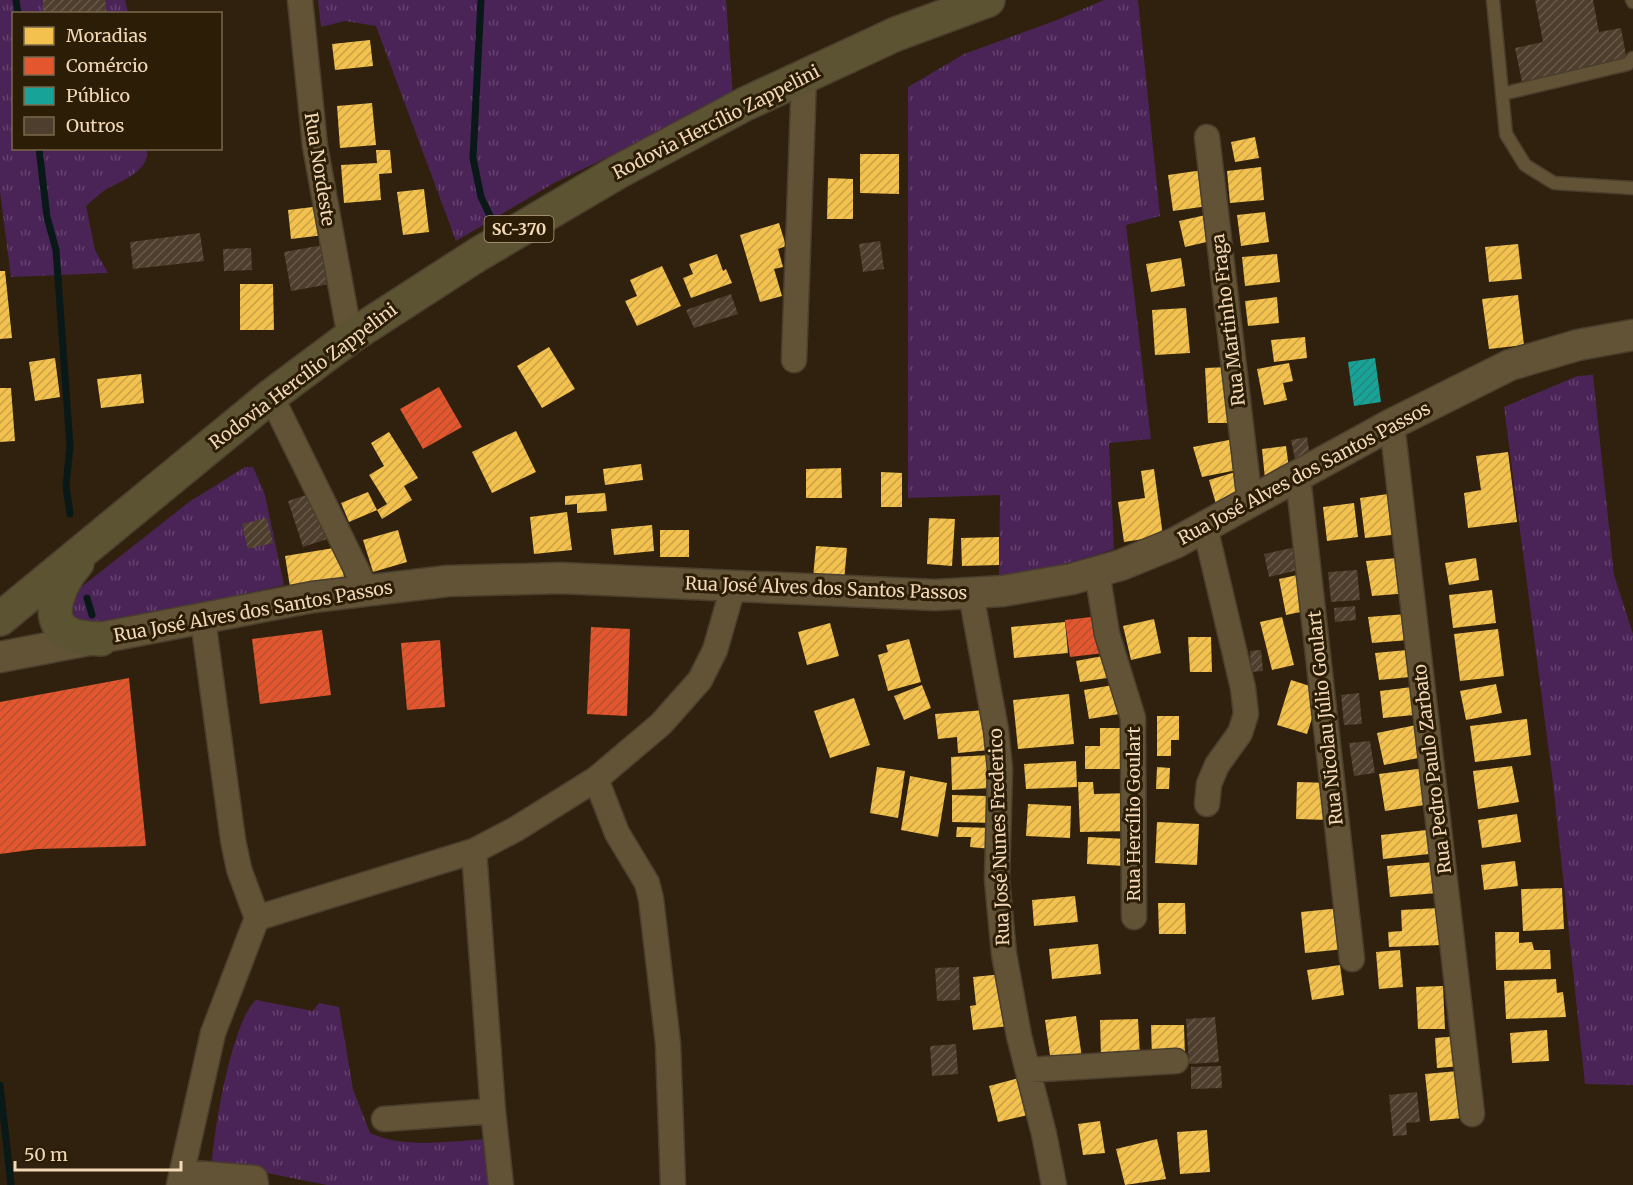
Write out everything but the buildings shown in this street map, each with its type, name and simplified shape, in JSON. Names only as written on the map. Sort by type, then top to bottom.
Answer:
[{"type":"main road","name":"Rodovia Hercílio Zappelini","points":[[0,619],[271,396],[350,337],[477,255],[577,195],[745,104],[896,34],[988,0]]},
{"type":"main road","points":[[98,539],[65,579],[57,599],[56,613],[59,624],[67,633],[100,639]]},
{"type":"main road","points":[[38,587],[35,622],[44,636],[63,642],[100,639]]},
{"type":"street","name":"Rua Nordeste","points":[[300,0],[315,146],[350,337]]},
{"type":"street","points":[[794,360],[804,77]]},
{"type":"street","name":"Rua Martinho Fraga","points":[[1207,137],[1250,503]]},
{"type":"street","name":"Rua José Alves dos Santos Passos","points":[[0,657],[314,597],[366,589],[508,578],[734,584],[891,594],[971,594],[1038,586],[1097,573],[1121,565],[1205,527],[1392,424],[1510,365],[1578,345],[1633,335]]},
{"type":"street","points":[[271,396],[366,589]]},
{"type":"street","name":"Rua Pedro Paulo Zarbato","points":[[1392,424],[1472,1114]]},
{"type":"street","name":"Rua Nicolau Júlio Goulart","points":[[1298,477],[1352,959]]},
{"type":"street","points":[[1205,527],[1243,688],[1246,714],[1240,733],[1216,765],[1209,784],[1207,804]]},
{"type":"street","name":"Rua Hercílio Goulart","points":[[1097,573],[1107,634],[1133,718],[1134,917]]},
{"type":"street","points":[[257,918],[474,851],[516,829],[596,779],[661,724],[700,680],[715,650],[734,584]]},
{"type":"street","name":"Rua José Nunes Frederico","points":[[971,594],[996,730],[1000,769],[999,916],[1008,987],[1054,1185]]},
{"type":"street","points":[[203,620],[232,840],[239,869],[257,918],[213,1032],[181,1178],[255,1178],[256,1185]]},
{"type":"street","name":"Rua José Alves dos Santos Passos","points":[[0,642],[41,649]]},
{"type":"street","points":[[596,779],[617,833],[647,883],[651,899],[668,1044],[673,1185]]},
{"type":"street","points":[[474,851],[493,1111],[501,1185]]},
{"type":"street","points":[[1028,1071],[1176,1061]]},
{"type":"street","points":[[384,1119],[493,1111]]},
{"type":"lane","points":[[1493,0],[1506,134],[1525,165],[1554,183],[1633,188]]},
{"type":"lane","points":[[1502,94],[1628,64],[1633,58]]},
{"type":"green space","points":[[0,0],[125,0],[128,12],[12,12],[12,150],[147,150],[147,157],[139,170],[105,190],[86,206],[95,250],[108,273],[11,277],[0,191]]},
{"type":"green space","points":[[318,0],[726,0],[733,97],[554,183],[456,241],[376,26],[345,21],[321,27]]},
{"type":"green space","points":[[1104,0],[1138,0],[1160,216],[1126,225],[1151,439],[1109,443],[1114,549],[1057,566],[999,576],[1000,495],[908,498],[908,87],[964,54]]},
{"type":"green space","points":[[1593,375],[1614,575],[1633,634],[1633,1085],[1585,1084],[1553,783],[1504,407],[1577,376]]},
{"type":"green space","points":[[245,467],[253,467],[265,495],[284,585],[95,627],[79,624],[74,615],[73,606],[80,588],[189,502]]},
{"type":"green space","points":[[256,1000],[313,1011],[319,1003],[339,1007],[353,1089],[370,1133],[398,1141],[413,1142],[488,1139],[492,1185],[327,1185],[212,1162],[220,1102],[232,1052],[247,1012]]},
{"type":"waterway","points":[[16,0],[18,12]]},
{"type":"waterway","points":[[481,0],[473,158],[481,197],[496,228]]},
{"type":"waterway","points":[[39,150],[47,217],[56,250],[70,446],[66,486],[70,514]]},
{"type":"waterway","points":[[87,598],[92,615]]},
{"type":"waterway","points":[[0,1085],[11,1185]]}]
